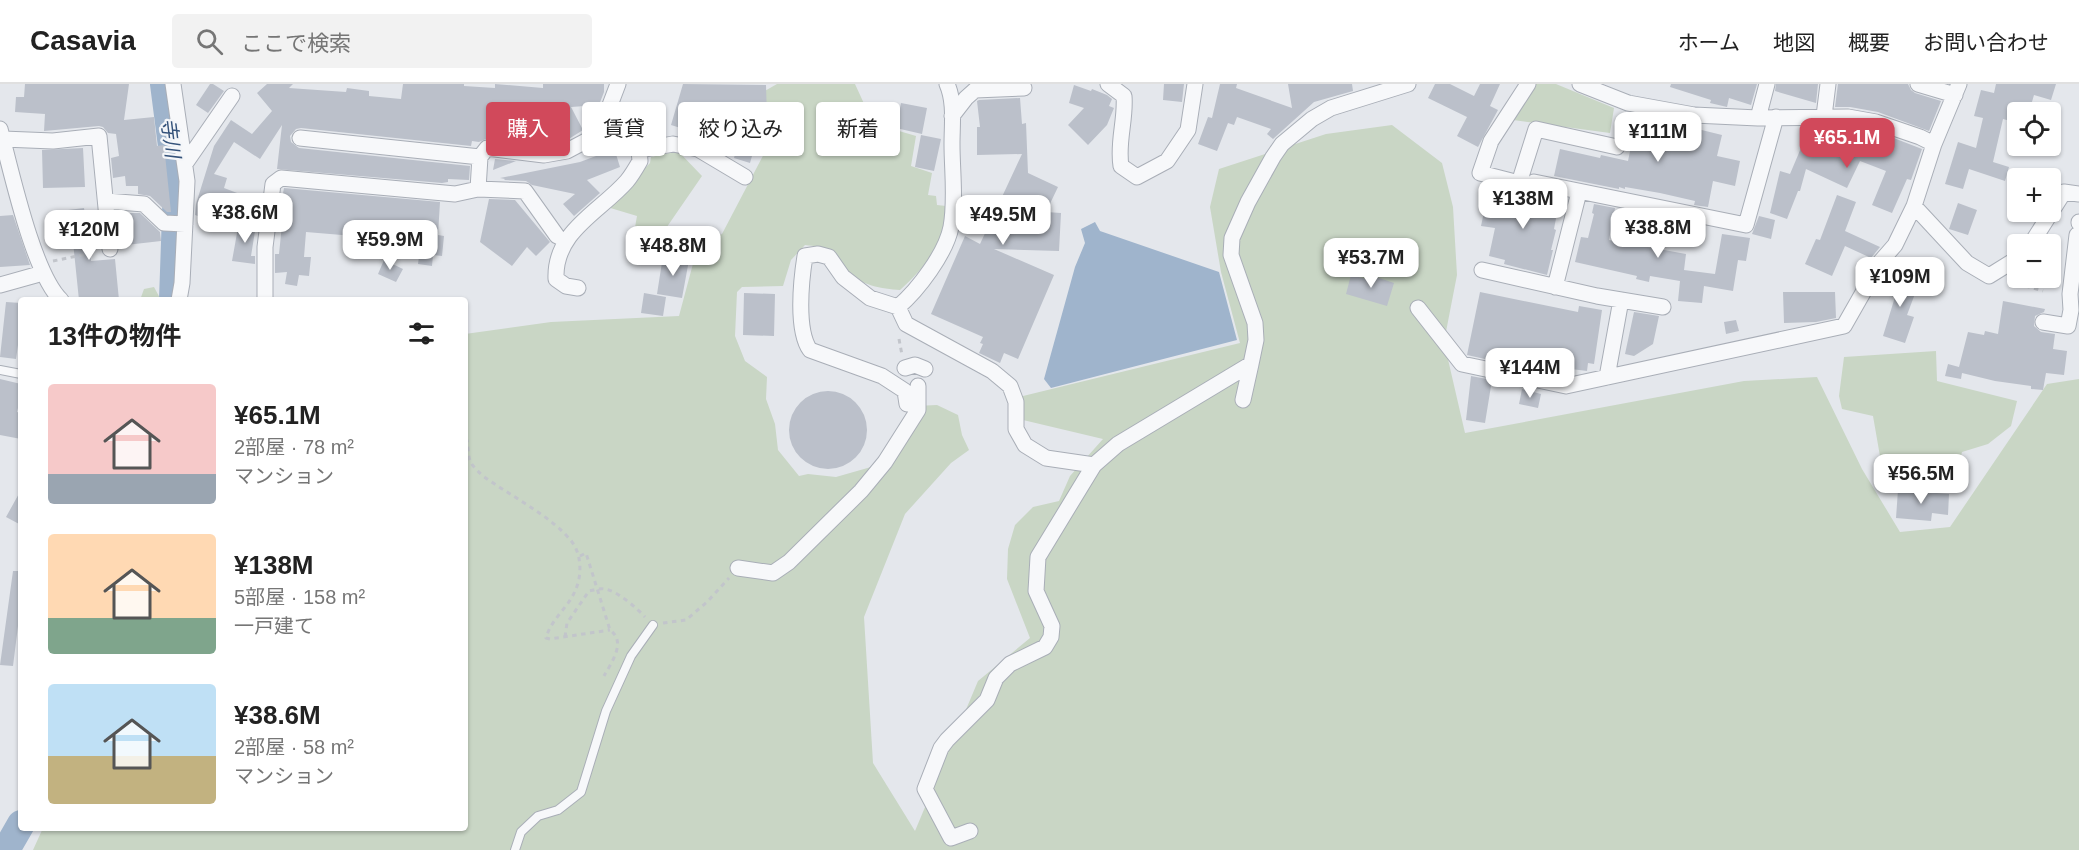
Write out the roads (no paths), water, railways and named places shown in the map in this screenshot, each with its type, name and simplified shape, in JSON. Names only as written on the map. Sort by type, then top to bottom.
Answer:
[{"type":"street","points":[[173,84],[187,181],[180,297]]},
{"type":"street","points":[[611,102],[618,84]]},
{"type":"street","points":[[898,307],[911,296],[929,270],[943,248],[951,228],[952,116],[950,90],[947,84]]},
{"type":"street","points":[[1108,84],[1124,96],[1125,114],[1119,152],[1121,166],[1137,177],[1167,161],[1188,130],[1195,84]]},
{"type":"street","points":[[1243,400],[1256,340],[1255,324],[1231,255],[1232,238],[1248,202],[1282,144],[1304,125],[1331,108],[1408,84]]},
{"type":"street","points":[[1528,84],[1491,141],[1480,173],[1519,183],[1536,129],[1617,147]]},
{"type":"street","points":[[1580,84],[1628,103],[1694,115],[1758,118],[1848,117],[1876,122],[1934,144]]},
{"type":"street","points":[[1758,118],[1767,84]]},
{"type":"street","points":[[1824,116],[1828,84]]},
{"type":"street","points":[[1418,308],[1462,364],[1566,386],[1844,326],[1881,261],[1894,245],[1914,206],[1934,144],[1957,89],[1918,84]]},
{"type":"street","points":[[952,116],[975,90],[1024,88]]},
{"type":"street","points":[[185,164],[232,96]]},
{"type":"street","points":[[1534,182],[1746,225],[1776,117]]},
{"type":"street","points":[[58,297],[42,269],[1,134],[53,141],[99,136],[110,249]]},
{"type":"street","points":[[300,138],[480,157]]},
{"type":"street","points":[[478,189],[480,157],[487,148],[544,155],[567,150],[582,142]]},
{"type":"street","points":[[666,145],[673,144],[698,149],[745,177]]},
{"type":"street","points":[[578,288],[566,286],[556,279],[555,262],[579,224],[628,180],[640,161],[640,156]]},
{"type":"street","points":[[266,297],[265,247],[273,184],[281,178],[455,194],[478,189],[525,191],[557,236]]},
{"type":"street","points":[[1555,287],[1579,192]]},
{"type":"street","points":[[2037,234],[2064,192],[2079,194]]},
{"type":"street","points":[[106,201],[144,204],[164,223],[185,224]]},
{"type":"street","points":[[1914,206],[1967,263],[1989,276],[2007,265]]},
{"type":"street","points":[[2043,322],[2068,326],[2078,227]]},
{"type":"street","points":[[907,404],[905,391],[882,376],[810,350],[804,340],[802,302],[805,256],[818,254],[828,257],[843,277],[870,298],[898,307],[906,324],[992,371],[1010,386],[1016,402],[1016,429],[1025,445],[1046,458],[1094,465]]},
{"type":"street","points":[[0,285],[42,269]]},
{"type":"street","points":[[1482,270],[1555,287],[1663,307]]},
{"type":"street","points":[[1607,377],[1621,300]]},
{"type":"street","points":[[899,339],[906,324]]},
{"type":"street","points":[[970,831],[951,838],[925,789],[941,748],[987,700],[996,678],[1010,664],[1046,647],[1051,637],[1052,626],[1036,591],[1038,558],[1094,465],[1118,444],[1251,364]]},
{"type":"street","points":[[905,368],[915,365],[925,369]]},
{"type":"street","points":[[738,568],[773,573],[789,562],[861,491],[885,462],[918,410],[918,386]]},
{"type":"lane","points":[[0,370],[18,373]]},
{"type":"lane","points":[[515,850],[521,832],[538,816],[558,810],[581,792],[606,711],[631,656],[653,625]]},
{"type":"water","points":[[1095,222],[1100,231],[1219,272],[1237,340],[1051,388],[1044,379],[1075,267],[1085,243],[1081,229]]},
{"type":"waterway","name":"寺川","points":[[164,84],[177,185],[173,297]]},
{"type":"waterway","name":"寺川","points":[[6,850],[18,829]]}]
